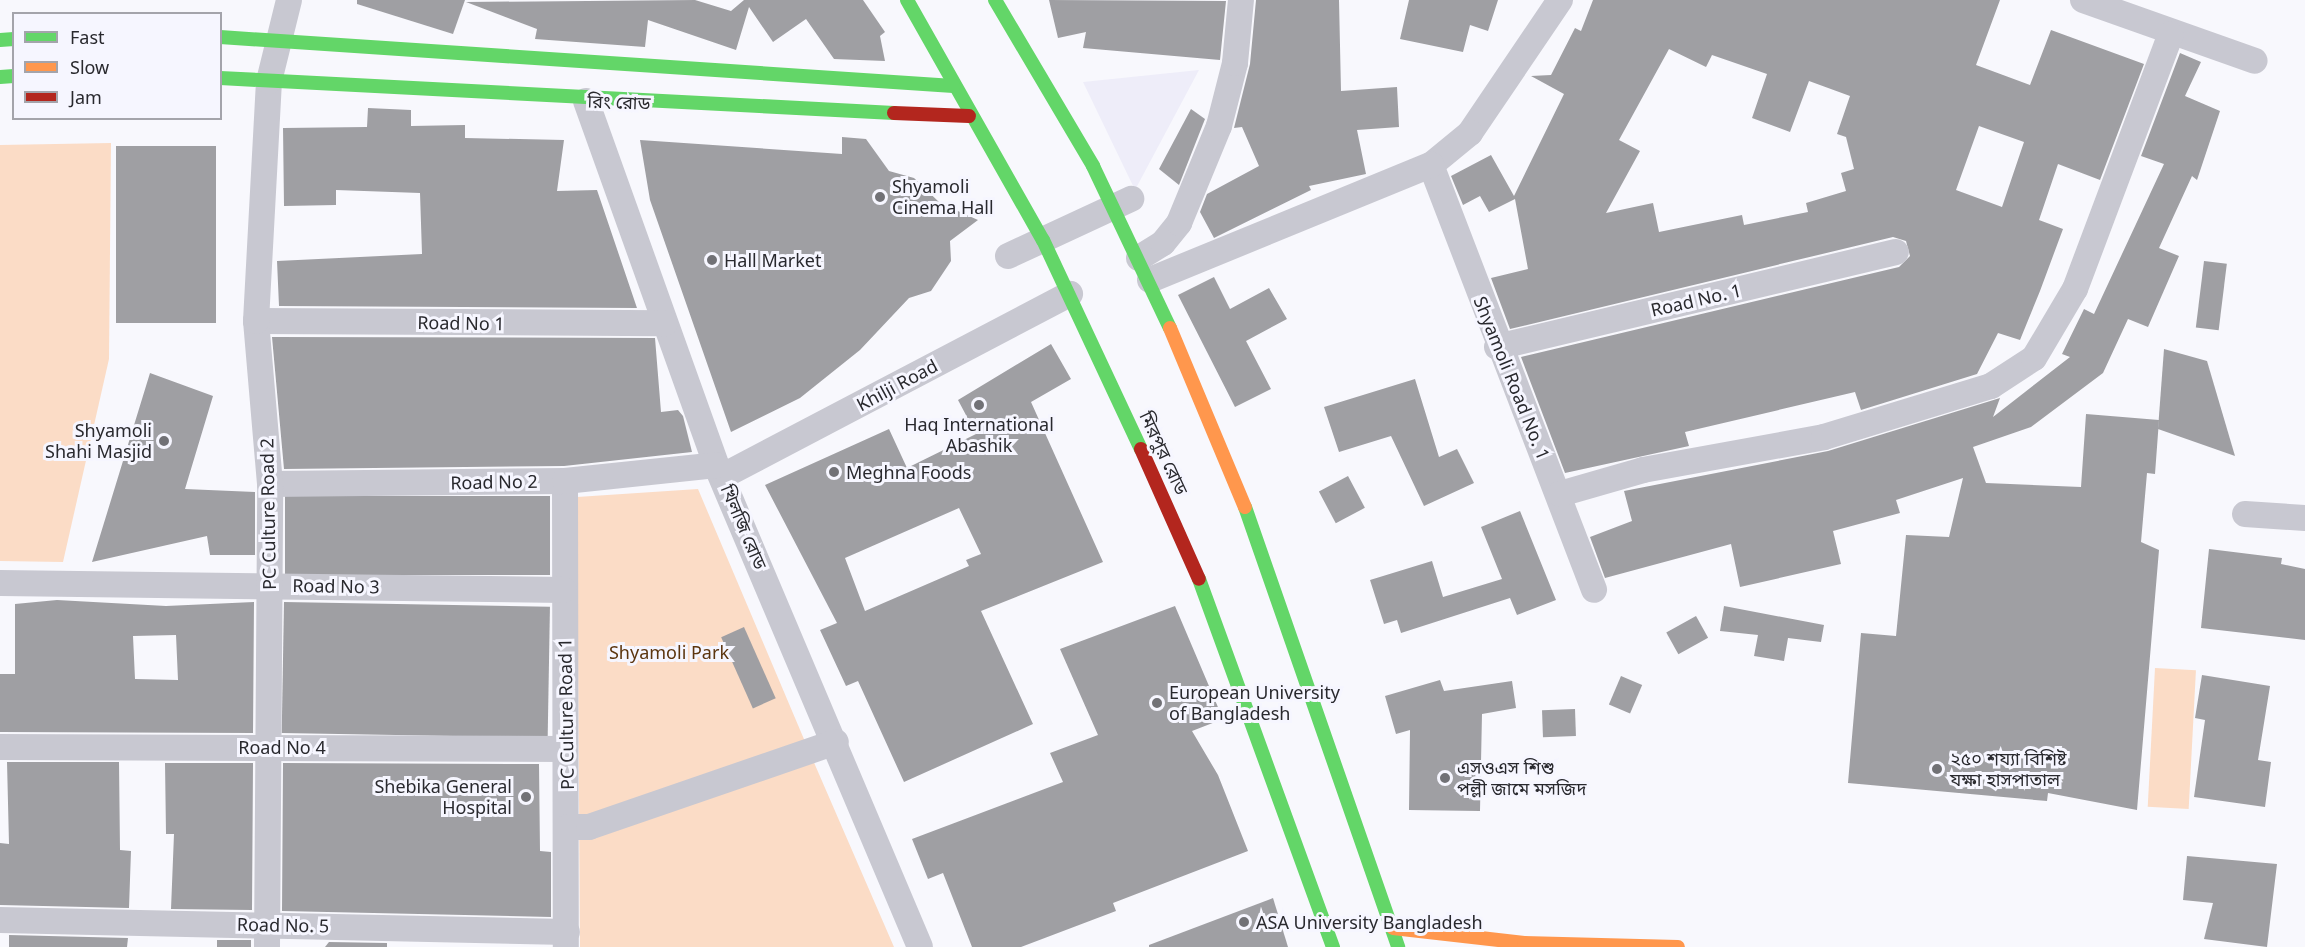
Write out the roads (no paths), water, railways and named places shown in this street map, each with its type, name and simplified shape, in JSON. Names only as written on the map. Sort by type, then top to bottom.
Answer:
[{"type":"main road","name":"মিরপুর রোড","points":[[907,0],[969,116],[1043,240],[1178,527],[1246,698],[1333,947]]},
{"type":"main road","points":[[995,0],[1093,166],[1144,269],[1270,567],[1398,947]]},
{"type":"main road","points":[[222,37],[953,86]]},
{"type":"main road","name":"রিং রোড","points":[[222,78],[586,101],[969,116]]},
{"type":"main road","points":[[1393,928],[1524,943],[1678,947]]},
{"type":"street","points":[[269,81],[277,39],[289,0]]},
{"type":"street","points":[[1144,269],[1179,224],[1219,126],[1235,63],[1241,0]]},
{"type":"street","points":[[1144,269],[1431,165],[1470,133],[1560,0]]},
{"type":"street","points":[[2083,0],[2170,34],[2255,61]]},
{"type":"street","points":[[1560,494],[1643,470],[1824,437],[1991,386],[2034,358],[2074,289],[2170,34]]},
{"type":"street","name":"PC Culture Road 2","points":[[267,935],[270,484],[256,321],[269,81]]},
{"type":"street","name":"খিলজি রোড","points":[[586,101],[719,470],[836,741],[920,947]]},
{"type":"street","name":"Shyamoli Road No. 1","points":[[1431,165],[1497,347],[1560,494],[1594,590]]},
{"type":"street","points":[[1008,256],[1131,199]]},
{"type":"street","name":"Road No. 1","points":[[1497,347],[1896,252]]},
{"type":"street","name":"Khilji Road","points":[[719,470],[1070,294]]},
{"type":"street","name":"Road No 1","points":[[256,321],[665,323]]},
{"type":"street","name":"Road No 2","points":[[270,484],[565,481],[719,470]]},
{"type":"street","name":"PC Culture Road 1","points":[[565,481],[565,749],[568,827],[566,939]]},
{"type":"street","points":[[2245,514],[2305,519]]},
{"type":"street","name":"Road No 3","points":[[0,584],[270,585],[564,590]]},
{"type":"street","points":[[568,827],[589,827],[836,741]]},
{"type":"street","name":"Road No 4","points":[[0,747],[565,749]]},
{"type":"street","name":"Road No. 5","points":[[0,920],[267,935],[566,939]]},
{"type":"place","name":"Shyamoli Cinema Hall","points":[[880,197]]},
{"type":"place","name":"Hall Market","points":[[712,260]]},
{"type":"place","name":"Haq International Abashik","points":[[979,405]]},
{"type":"place","name":"Shyamoli Shahi Masjid","points":[[164,441]]},
{"type":"place","name":"Meghna Foods","points":[[834,472]]},
{"type":"place","name":"European University of Bangladesh","points":[[1157,703]]},
{"type":"place","name":"২৫০ শয্যা বিশিষ্ট যক্ষা হাসপাতাল","points":[[1937,769]]},
{"type":"place","name":"এসওএস শিশু পল্লী জামে মসজিদ","points":[[1445,778]]},
{"type":"place","name":"Shebika General Hospital","points":[[526,797]]},
{"type":"place","name":"ASA University Bangladesh","points":[[1244,922]]},
{"type":"park label","name":"Shyamoli Park","points":[[669,652]]}]
